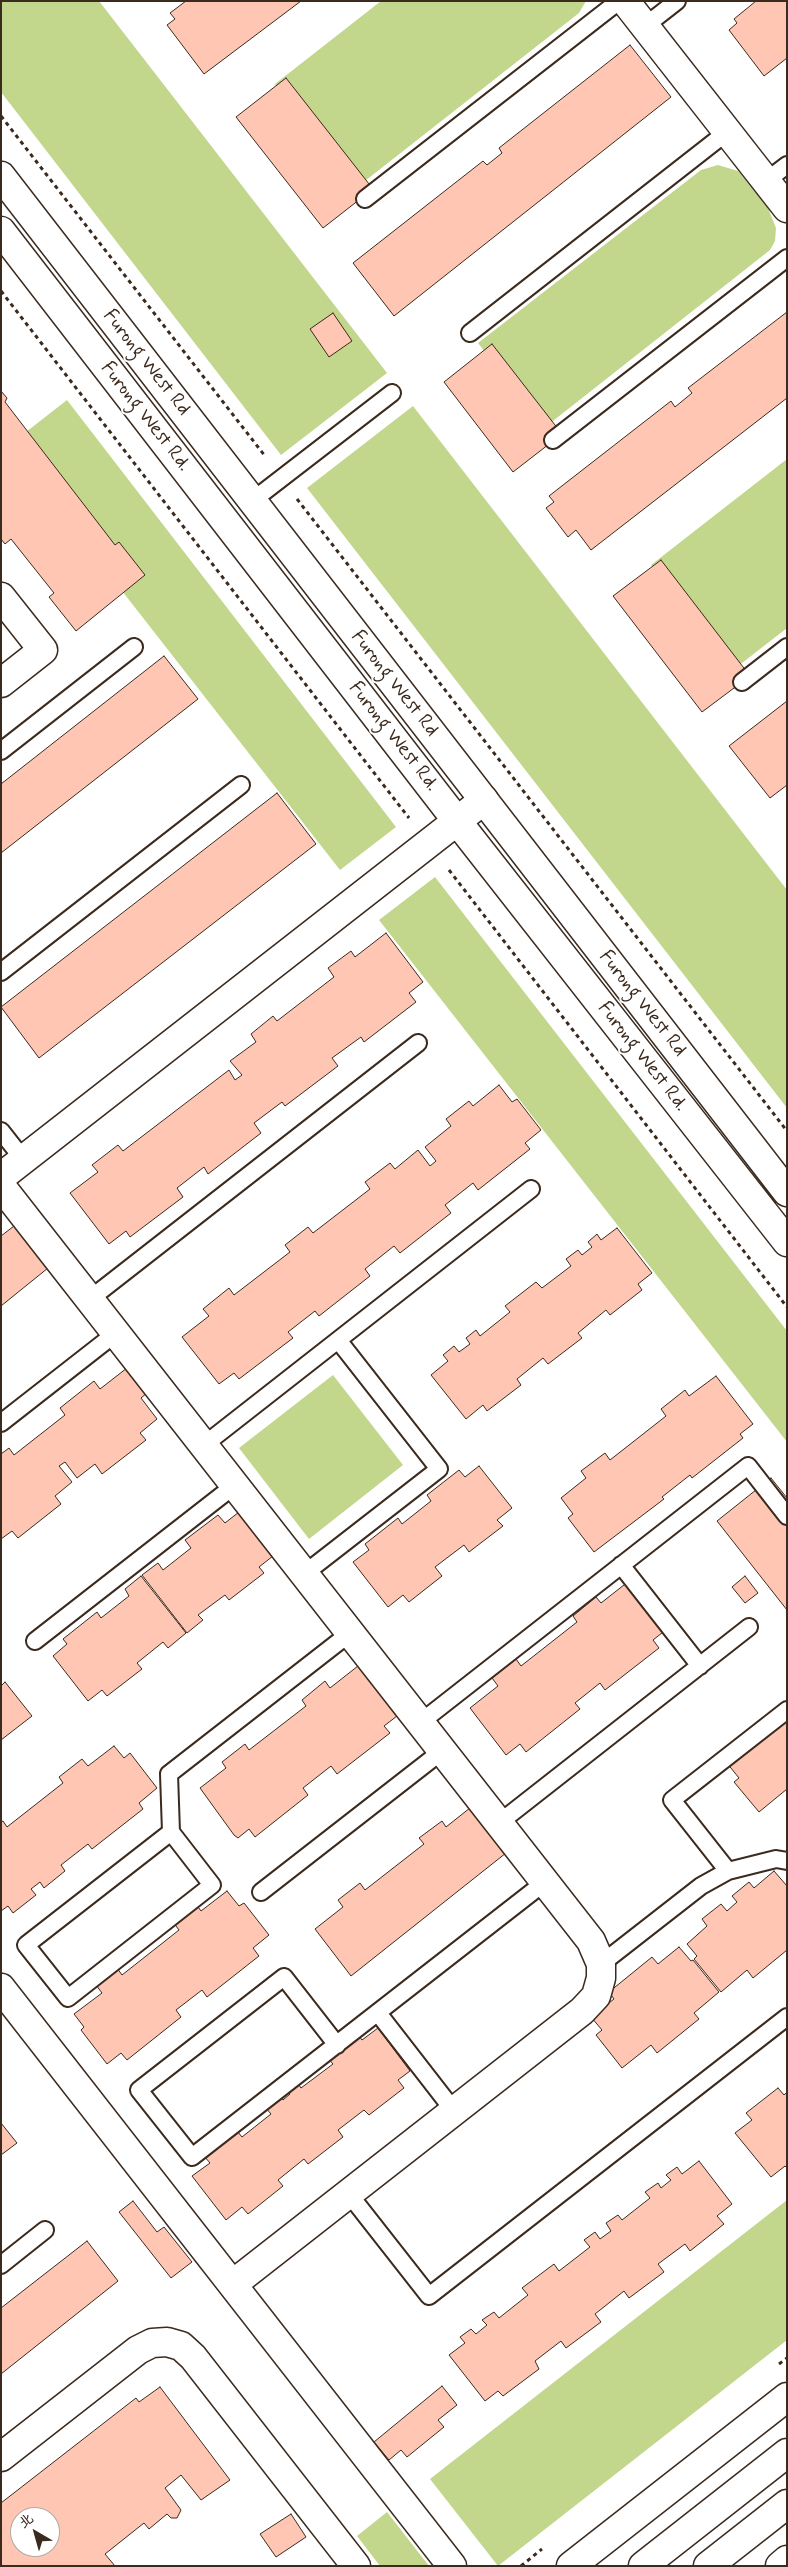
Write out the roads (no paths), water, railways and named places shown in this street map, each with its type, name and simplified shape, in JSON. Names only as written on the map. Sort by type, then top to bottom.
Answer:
[{"type":"street","points":[[626,1],[728,132],[776,173],[787,208]]},
{"type":"street","name":"Furong West Rd","points":[[1,176],[787,1192]]},
{"type":"street","name":"Furong West Rd.","points":[[1,231],[457,821],[787,1242]]},
{"type":"street","points":[[1,597],[43,650],[1,683]]},
{"type":"street","points":[[1,1177],[484,800]]},
{"type":"street","points":[[1,1186],[591,1941],[601,1964],[601,1978],[596,1996],[582,2011],[233,2284]]},
{"type":"street","points":[[1,1988],[452,2566]]},
{"type":"street","points":[[1,2457],[138,2350],[152,2343],[181,2346],[193,2357],[356,2566]]},
{"type":"street","points":[[571,2566],[787,2397]]},
{"type":"street","points":[[643,2566],[787,2453]]},
{"type":"street","points":[[708,2566],[787,2504]]},
{"type":"street","points":[[780,2566],[787,2560]]},
{"type":"lane","points":[[365,199],[619,1]]},
{"type":"lane","points":[[645,26],[677,1]]},
{"type":"lane","points":[[470,333],[728,132]]},
{"type":"lane","points":[[554,440],[787,258]]},
{"type":"lane","points":[[252,501],[392,393]]},
{"type":"lane","points":[[1,751],[134,647]]},
{"type":"lane","points":[[742,682],[787,647]]},
{"type":"lane","points":[[1,972],[241,785]]},
{"type":"lane","points":[[90,1299],[418,1043]]},
{"type":"lane","points":[[1,1131],[24,1160]]},
{"type":"lane","points":[[204,1445],[531,1189]]},
{"type":"lane","points":[[1,1423],[116,1333]]},
{"type":"lane","points":[[304,1574],[439,1469],[338,1340]]},
{"type":"lane","points":[[420,1722],[748,1466],[787,1516]]},
{"type":"lane","points":[[35,1640],[235,1484]]},
{"type":"lane","points":[[622,1566],[700,1666]]},
{"type":"lane","points":[[499,1823],[749,1627]]},
{"type":"lane","points":[[171,1832],[26,1945],[68,1998],[212,1885],[171,1832],[169,1774],[350,1633]]},
{"type":"lane","points":[[728,1871],[672,1800],[787,1710]]},
{"type":"lane","points":[[261,1892],[442,1751]]},
{"type":"lane","points":[[601,1964],[702,1886],[728,1871],[776,1859],[787,1861]]},
{"type":"lane","points":[[337,2044],[284,1977],[139,2090],[192,2158],[545,1882]]},
{"type":"lane","points":[[378,2013],[454,2111]]},
{"type":"lane","points":[[349,2194],[429,2296],[787,2017]]},
{"type":"lane","points":[[1,2265],[45,2230]]}]
